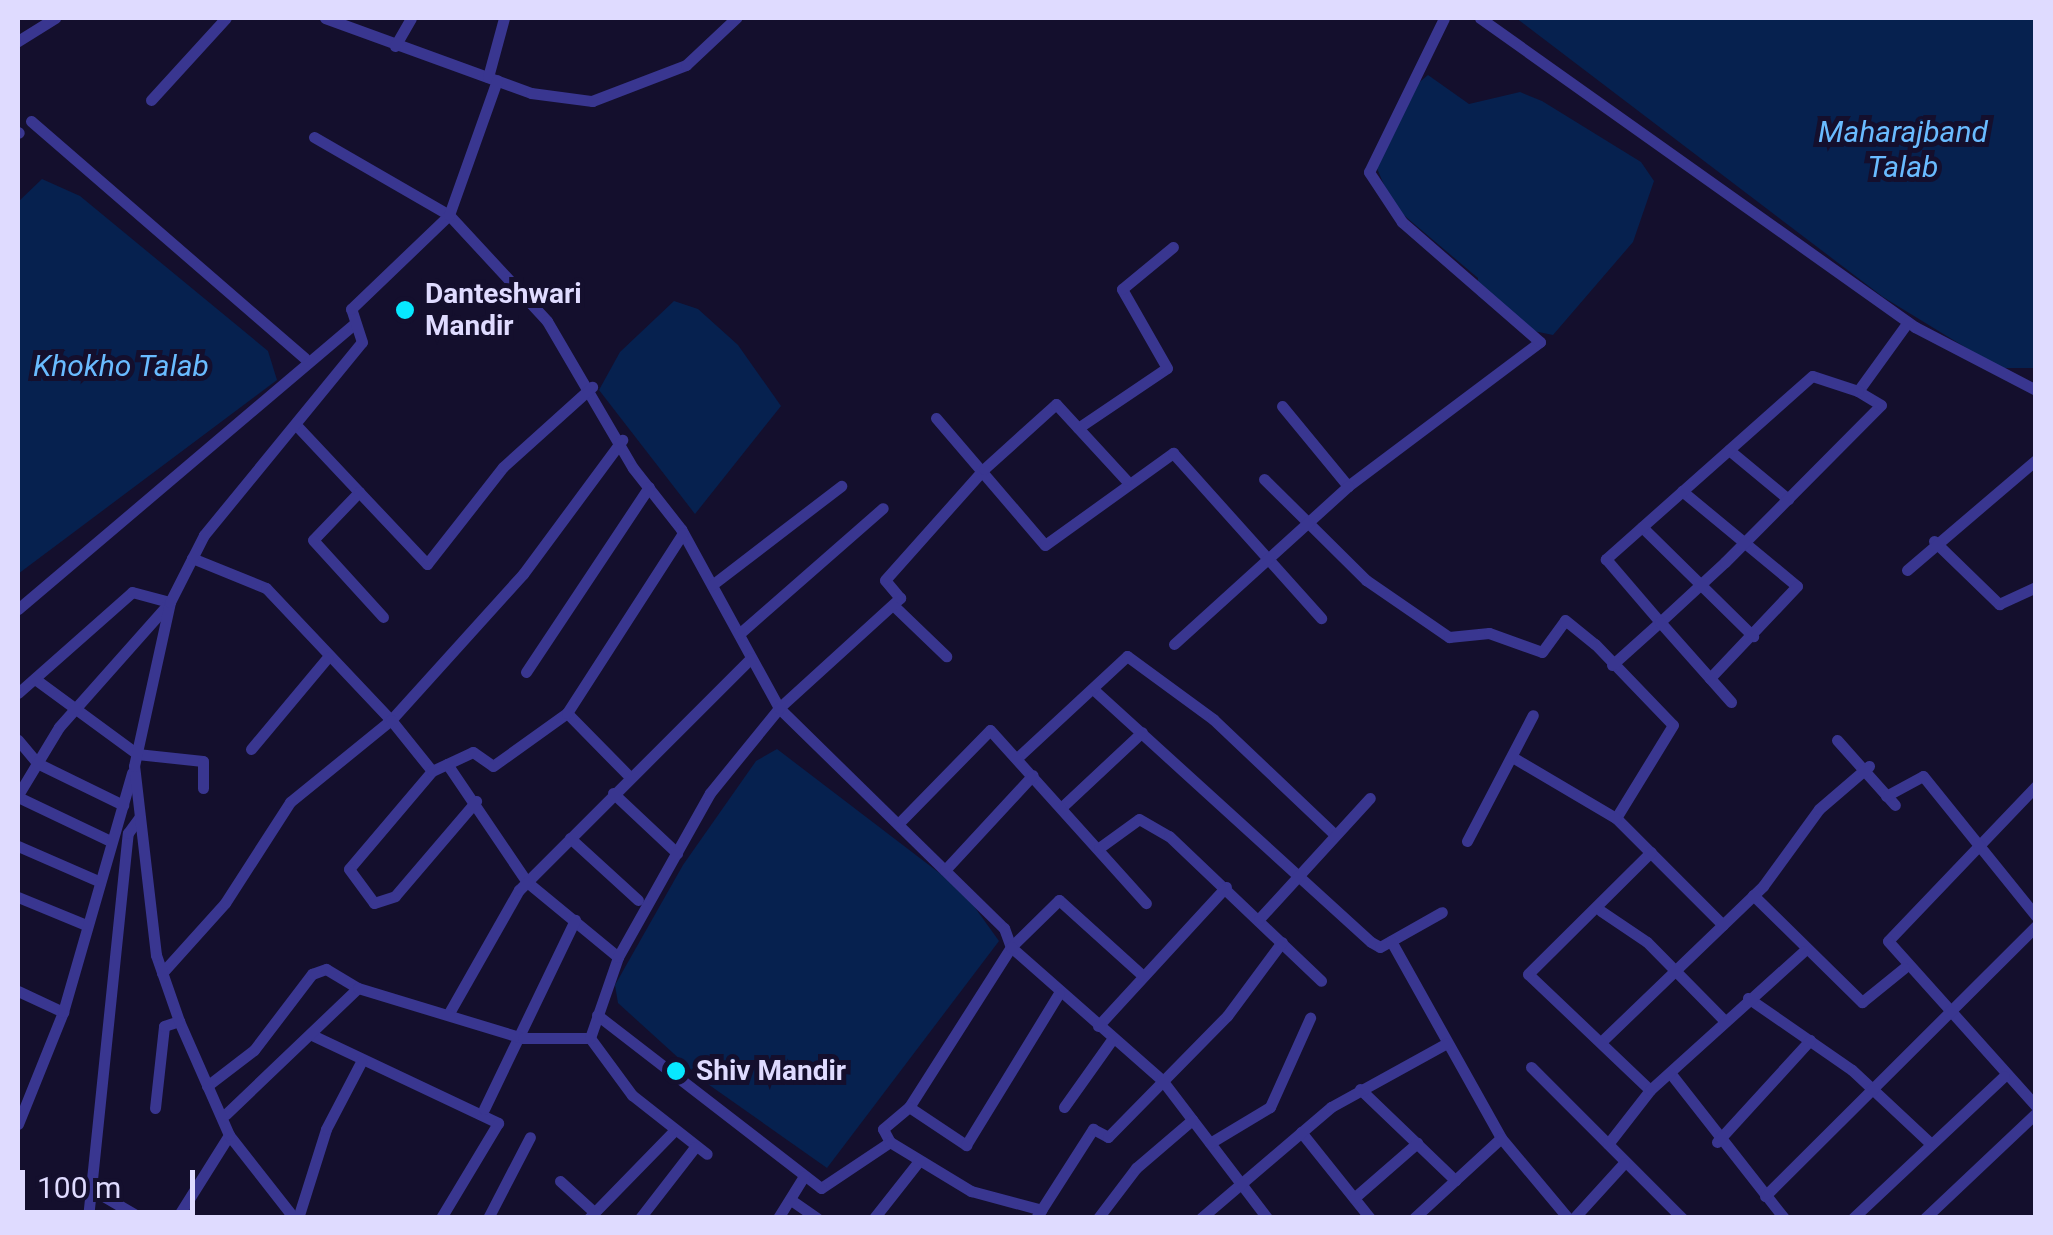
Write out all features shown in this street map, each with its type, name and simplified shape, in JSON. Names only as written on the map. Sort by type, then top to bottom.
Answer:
[{"type":"street","points":[[18,41],[55,18]]},
{"type":"street","points":[[152,100],[226,18]]},
{"type":"street","points":[[325,18],[492,79],[592,101],[686,65],[736,18]]},
{"type":"street","points":[[394,46],[411,18]]},
{"type":"street","points":[[18,1124],[21,1105],[62,1012],[108,840],[136,760],[170,602],[192,558],[236,488],[297,426],[362,342],[351,309],[449,215],[492,79],[504,18]]},
{"type":"street","points":[[1174,644],[1348,486],[1540,342],[1402,222],[1370,172],[1444,18]]},
{"type":"street","points":[[1480,18],[1908,322],[2031,390],[2036,400]]},
{"type":"street","points":[[31,120],[305,358]]},
{"type":"street","points":[[314,137],[449,215],[547,321],[592,386],[649,487],[683,533],[779,708],[1004,928],[1011,948],[1162,1080],[1267,1218]]},
{"type":"street","points":[[1078,428],[1167,368],[1122,289],[1173,247]]},
{"type":"street","points":[[1858,391],[1908,322]]},
{"type":"street","points":[[18,609],[305,358],[354,324]]},
{"type":"street","points":[[1612,665],[1660,622],[1699,586],[1745,542],[1881,405],[1858,391],[1812,376],[1606,559],[1660,622],[1731,702]]},
{"type":"street","points":[[297,426],[427,564],[503,467],[592,386]]},
{"type":"street","points":[[590,1038],[618,957],[710,793],[779,708],[900,598],[885,580],[984,469],[1056,404],[1126,480]]},
{"type":"street","points":[[1282,406],[1348,486]]},
{"type":"street","points":[[936,418],[984,469],[1045,546],[1126,480],[1173,452],[1265,563],[1321,618]]},
{"type":"street","points":[[162,972],[225,902],[290,802],[391,720],[524,574],[622,440]]},
{"type":"street","points":[[1728,450],[1788,499]]},
{"type":"street","points":[[1907,570],[1934,542],[2036,460]]},
{"type":"street","points":[[1264,478],[1366,580],[1449,637],[1489,634],[1542,652],[1564,620],[1612,665],[1673,725],[1616,818]]},
{"type":"street","points":[[712,585],[841,486]]},
{"type":"street","points":[[526,672],[649,487]]},
{"type":"street","points":[[1682,491],[1798,586],[1710,678]]},
{"type":"street","points":[[358,492],[314,540],[383,618]]},
{"type":"street","points":[[739,634],[882,508]]},
{"type":"street","points":[[1642,527],[1753,636]]},
{"type":"street","points":[[476,801],[395,896],[374,903],[349,868],[432,771],[473,752],[493,766],[567,713],[683,533]]},
{"type":"street","points":[[1934,542],[1999,604],[2036,587]]},
{"type":"street","points":[[192,558],[266,588],[328,658],[391,720],[432,771]]},
{"type":"street","points":[[18,693],[132,592],[170,602]]},
{"type":"street","points":[[108,840],[18,796],[72,714],[170,602]]},
{"type":"street","points":[[893,605],[946,656]]},
{"type":"street","points":[[251,750],[328,658]]},
{"type":"street","points":[[449,1013],[527,882],[751,658]]},
{"type":"street","points":[[1017,758],[1134,658],[1334,834]]},
{"type":"street","points":[[35,678],[72,714],[136,760],[195,757],[206,766],[204,788]]},
{"type":"street","points":[[1094,690],[1302,873],[1370,942],[1391,941],[1442,912]]},
{"type":"street","points":[[567,713],[630,776]]},
{"type":"street","points":[[1467,841],[1514,758],[1533,715]]},
{"type":"street","points":[[899,824],[990,730],[1063,806],[1146,903]]},
{"type":"street","points":[[1063,806],[1142,732]]},
{"type":"street","points":[[18,740],[37,763],[123,804]]},
{"type":"street","points":[[1836,740],[1866,768],[1891,800],[1923,776],[2036,916]]},
{"type":"street","points":[[1514,758],[1616,818],[1723,924]]},
{"type":"street","points":[[136,760],[140,818],[162,972],[179,1021],[207,1086],[226,1114],[229,1135],[296,1218]]},
{"type":"street","points":[[447,764],[476,801],[527,882],[618,957]]},
{"type":"street","points":[[1601,1042],[1753,896],[1820,808],[1866,768]]},
{"type":"street","points":[[945,870],[1033,775]]},
{"type":"street","points":[[1924,1218],[2036,1110],[1904,968],[1888,941],[2036,786]]},
{"type":"street","points":[[613,793],[677,853]]},
{"type":"street","points":[[1258,920],[1370,798]]},
{"type":"street","points":[[88,1218],[128,833],[140,818]]},
{"type":"street","points":[[1100,848],[1139,820],[1226,888],[1321,981]]},
{"type":"street","points":[[570,838],[638,900]]},
{"type":"street","points":[[18,846],[98,881]]},
{"type":"street","points":[[1650,852],[1600,911],[1574,924],[1528,974],[1650,1090]]},
{"type":"street","points":[[1098,1026],[1226,888]]},
{"type":"street","points":[[1753,896],[1804,951],[1862,1002],[1904,968]]},
{"type":"street","points":[[18,897],[86,925]]},
{"type":"street","points":[[1142,975],[1059,900],[1011,948],[909,1106],[883,1129],[890,1142],[971,1191],[1039,1214],[1093,1128],[1108,1138],[1227,1016],[1282,942]]},
{"type":"street","points":[[1600,911],[1675,972],[1725,1021]]},
{"type":"street","points":[[484,1109],[522,1038],[575,920]]},
{"type":"street","points":[[1765,1196],[1869,1086],[2036,926]]},
{"type":"street","points":[[1391,941],[1501,1138],[1578,1215],[1624,1163]]},
{"type":"street","points":[[1608,1144],[1650,1090],[1804,951]]},
{"type":"street","points":[[207,1086],[254,1050],[312,974],[326,969],[358,988],[522,1038],[590,1038],[674,1131],[707,1154]]},
{"type":"street","points":[[226,1114],[358,988]]},
{"type":"street","points":[[18,992],[62,1012]]},
{"type":"street","points":[[909,1106],[966,1145],[1059,993]]},
{"type":"street","points":[[1748,998],[1869,1086],[1930,1143]]},
{"type":"street","points":[[597,1015],[821,1188],[890,1142]]},
{"type":"street","points":[[1210,1144],[1270,1107],[1310,1018]]},
{"type":"street","points":[[155,1108],[164,1026],[179,1021]]},
{"type":"street","points":[[312,1034],[361,1062],[484,1109],[498,1123],[441,1218]]},
{"type":"street","points":[[1064,1107],[1112,1038]]},
{"type":"street","points":[[1716,1142],[1810,1040]]},
{"type":"street","points":[[1201,1218],[1301,1132],[1360,1089],[1447,1043]]},
{"type":"street","points":[[296,1218],[326,1129],[361,1062]]},
{"type":"street","points":[[1531,1066],[1682,1218]]},
{"type":"street","points":[[1671,1074],[1716,1142],[1784,1218]]},
{"type":"street","points":[[1853,1218],[2004,1076]]},
{"type":"street","points":[[1360,1089],[1455,1180]]},
{"type":"street","points":[[1098,1218],[1136,1168],[1192,1120]]},
{"type":"street","points":[[560,1181],[592,1215],[674,1131]]},
{"type":"street","points":[[1301,1132],[1370,1218]]},
{"type":"street","points":[[177,1218],[229,1135]]},
{"type":"street","points":[[488,1218],[530,1137]]},
{"type":"street","points":[[1414,1218],[1501,1138]]},
{"type":"street","points":[[1354,1198],[1417,1143]]},
{"type":"street","points":[[640,1218],[695,1147]]},
{"type":"street","points":[[874,1218],[918,1161]]},
{"type":"street","points":[[778,1218],[804,1176]]},
{"type":"street","points":[[93,1190],[141,1218]]},
{"type":"street","points":[[791,1200],[817,1218]]},
{"type":"water","name":"Maharajband Talab","points":[[1516,18],[2035,18],[2035,368],[1999,368],[1883,297]]},
{"type":"water","points":[[1428,75],[1469,104],[1520,92],[1542,101],[1641,162],[1654,181],[1633,242],[1553,335],[1524,329],[1478,296],[1478,278],[1393,206],[1376,166],[1409,91]]},
{"type":"water","name":"Khokho Talab","points":[[42,179],[80,196],[268,351],[277,380],[18,574],[18,202]]},
{"type":"water","points":[[674,301],[698,309],[738,345],[781,406],[695,514],[599,390],[620,352]]},
{"type":"water","points":[[777,749],[963,891],[999,941],[827,1168],[705,1082],[618,1003],[615,985],[683,865],[756,761]]},
{"type":"place","name":"Danteshwari Mandir","points":[[405,310]]},
{"type":"place","name":"Shiv Mandir","points":[[676,1071]]}]
